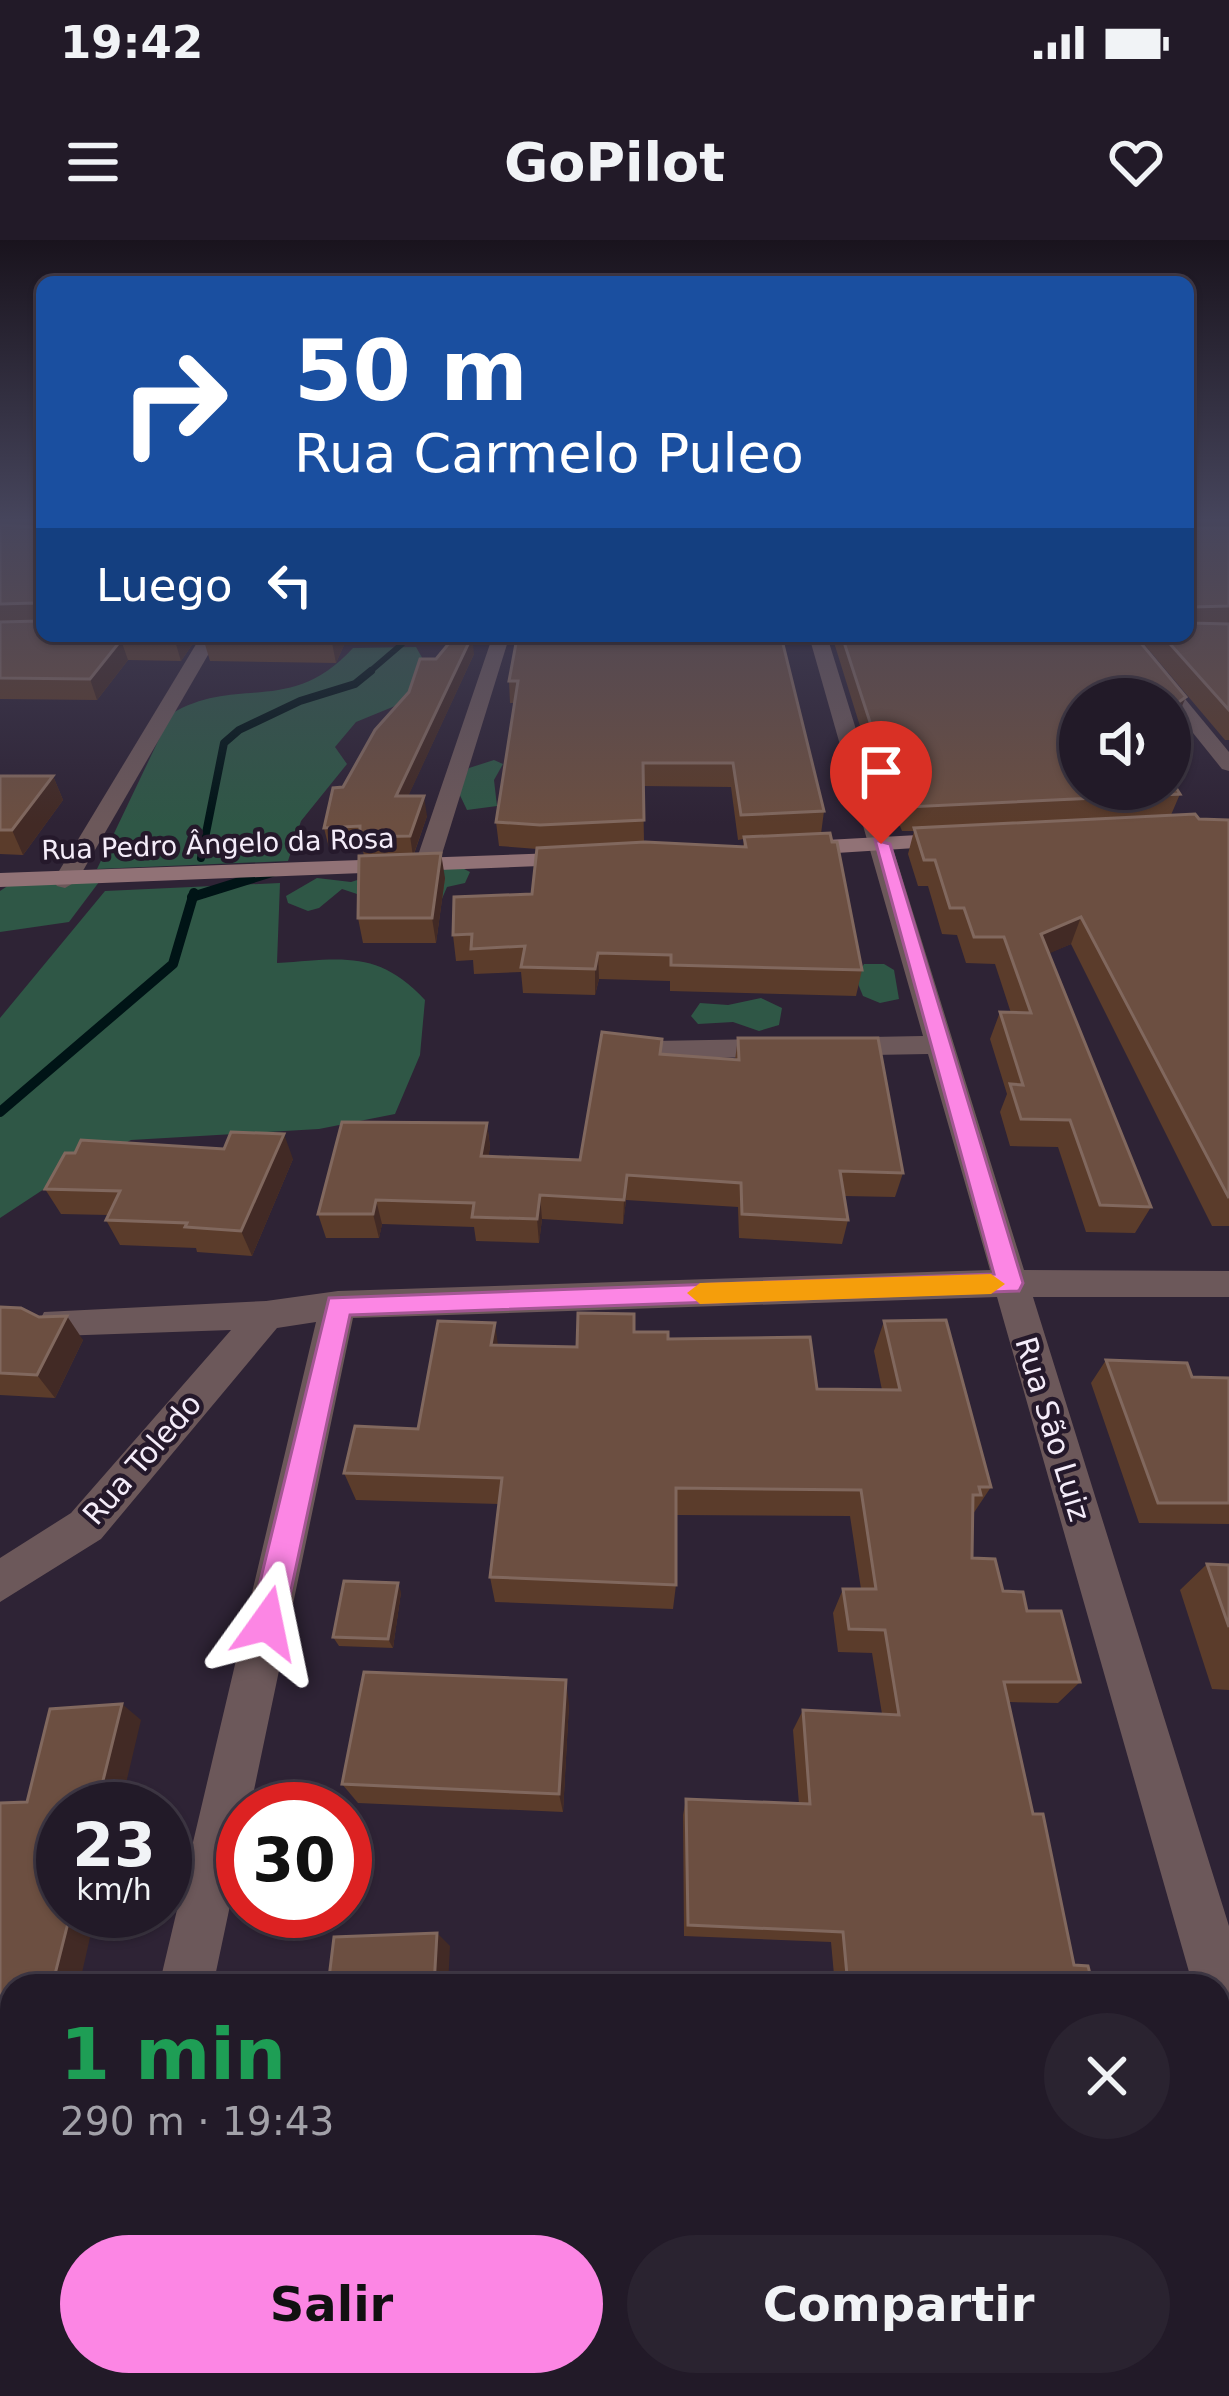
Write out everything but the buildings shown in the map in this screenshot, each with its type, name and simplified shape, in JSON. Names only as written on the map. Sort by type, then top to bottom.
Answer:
[{"type":"main road","points":[[762,850],[974,839]]},
{"type":"main road","name":"Rua Pedro Ângelo da Rosa","points":[[0,880],[618,857]]},
{"type":"street","points":[[65,881],[206,642]]},
{"type":"street","points":[[427,867],[499,642]]},
{"type":"street","name":"Rua São Luiz","points":[[820,642],[1217,1974]]},
{"type":"street","points":[[1129,642],[1229,765]]},
{"type":"street","points":[[653,1050],[940,1045]]},
{"type":"street","points":[[57,1322],[266,1315],[338,1305],[1010,1283],[1229,1284]]},
{"type":"street","points":[[189,1974],[338,1305]]},
{"type":"street","name":"Rua Toledo","points":[[0,1582],[86,1526],[266,1315]]},
{"type":"green space","points":[[416,647],[428,668],[417,697],[356,722],[335,747],[347,764],[301,821],[288,861],[97,869],[171,714],[219,697],[307,682],[353,648]]},
{"type":"green space","points":[[494,760],[503,764],[494,780],[497,806],[467,810],[457,789],[469,768]]},
{"type":"green space","points":[[437,855],[470,872],[465,883],[447,887],[441,901],[366,897],[342,889],[308,911],[288,903],[286,896],[317,878],[351,882]]},
{"type":"green space","points":[[99,882],[69,922],[0,932],[0,891],[9,885]]},
{"type":"green space","points":[[280,883],[277,963],[340,960],[374,965],[391,972],[425,1000],[420,1055],[395,1114],[319,1129],[131,1140],[73,1170],[0,1218],[0,1018],[105,891]]},
{"type":"green space","points":[[864,964],[884,964],[894,970],[899,999],[880,1003],[863,996],[856,979]]},
{"type":"green space","points":[[761,998],[782,1008],[779,1025],[759,1031],[733,1022],[698,1024],[691,1016],[700,1003],[728,1005]]},
{"type":"waterway","points":[[367,674],[402,644]]},
{"type":"waterway","points":[[201,858],[224,743],[239,730],[300,701],[355,684],[371,671]]},
{"type":"waterway","points":[[193,897],[275,871]]},
{"type":"waterway","points":[[0,1112],[173,964],[193,897]]},
{"type":"slow traffic","points":[[700,1293],[991,1284]]},
{"type":"route","points":[[267,1623],[338,1305],[1010,1283],[881,844]]}]
